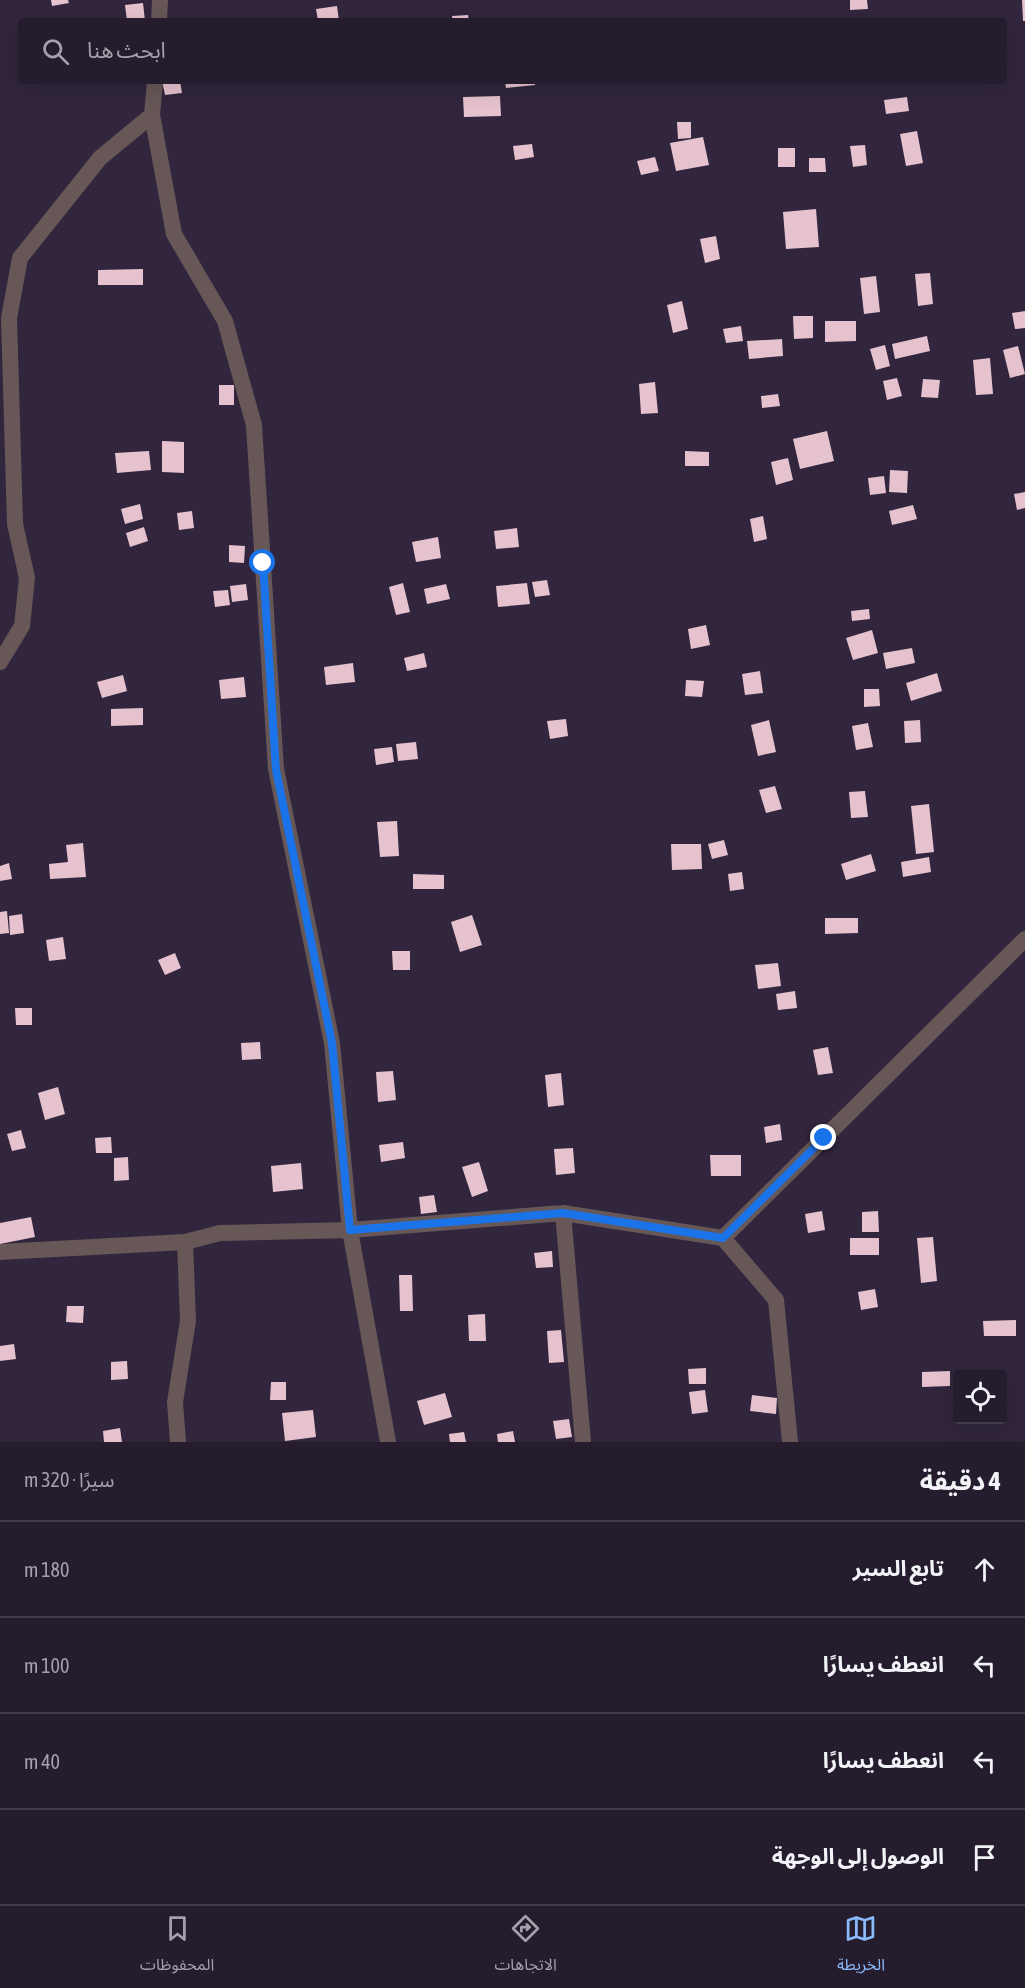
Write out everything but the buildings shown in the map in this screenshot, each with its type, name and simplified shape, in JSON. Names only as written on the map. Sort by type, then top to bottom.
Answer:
[{"type":"street","points":[[159,18],[160,0]]},
{"type":"street","points":[[154,84],[152,115],[174,234],[225,321],[254,425],[276,770],[332,1043],[350,1230],[388,1442]]},
{"type":"street","points":[[0,662],[22,626],[27,578],[15,524],[9,318],[20,258],[100,158],[152,115]]},
{"type":"street","points":[[723,1238],[1025,939]]},
{"type":"street","points":[[563,1213],[583,1442]]},
{"type":"street","points":[[0,1252],[185,1242],[220,1233],[350,1230],[563,1213],[723,1238],[776,1300],[790,1442]]},
{"type":"street","points":[[178,1442],[175,1402],[188,1321],[185,1242]]},
{"type":"route","points":[[263,563],[276,770],[332,1043],[350,1230],[563,1213],[723,1238],[824,1138]]}]
